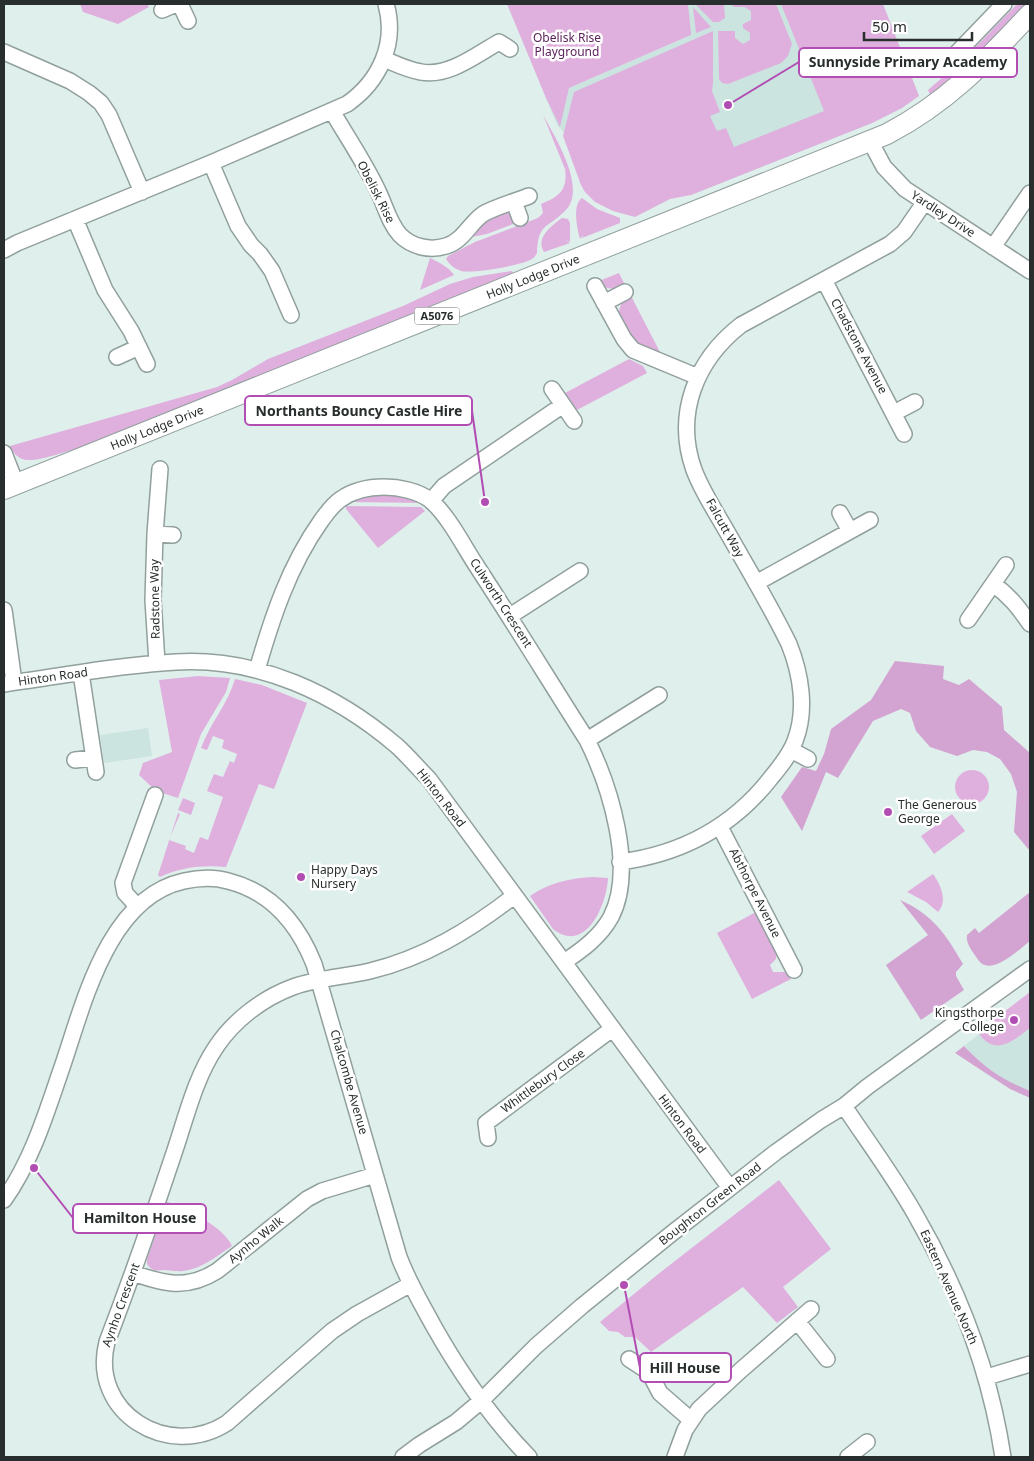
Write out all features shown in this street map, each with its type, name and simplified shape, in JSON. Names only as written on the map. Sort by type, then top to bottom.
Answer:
[{"type":"main road","name":"Holly Lodge Drive","points":[[10,486],[870,141],[918,117],[954,90],[1030,14]]},
{"type":"street","points":[[4,250],[17,242],[142,192],[332,111],[358,96],[375,76],[384,60],[389,36],[389,18],[386,4]]},
{"type":"street","points":[[918,62],[952,58],[1004,4]]},
{"type":"street","points":[[173,6],[188,21]]},
{"type":"street","points":[[384,60],[415,71],[440,72],[458,65],[503,41]]},
{"type":"street","points":[[4,52],[70,81],[101,103],[109,114],[142,192]]},
{"type":"street","name":"Obelisk Rise","points":[[332,111],[378,190],[393,225],[400,235],[411,244],[422,248],[446,246],[458,241],[483,214],[529,196]]},
{"type":"street","name":"Yardley Drive","points":[[870,141],[890,175],[905,189],[1030,271]]},
{"type":"street","points":[[211,163],[238,226],[272,271],[284,310]]},
{"type":"street","points":[[993,247],[1030,192]]},
{"type":"street","points":[[514,202],[520,218]]},
{"type":"street","name":"Falcutt Way","points":[[620,862],[639,860],[672,851],[720,827],[750,803],[762,790],[791,750],[797,734],[801,711],[798,668],[789,644],[704,490],[691,459],[687,422],[690,400],[698,377],[712,352],[731,333],[752,318],[890,244],[904,232],[924,203]]},
{"type":"street","points":[[75,219],[105,290],[131,331],[147,364]]},
{"type":"street","name":"Chadstone Avenue","points":[[824,280],[904,434]]},
{"type":"street","points":[[595,286],[624,339],[633,350],[698,377]]},
{"type":"street","points":[[604,303],[625,292]]},
{"type":"street","points":[[117,357],[139,347]]},
{"type":"street","points":[[552,389],[574,421]]},
{"type":"street","points":[[894,413],[915,402]]},
{"type":"street","points":[[431,501],[444,486],[563,405]]},
{"type":"street","points":[[4,453],[10,486]]},
{"type":"street","name":"Radstone Way","points":[[157,663],[153,600],[155,534],[160,469]]},
{"type":"street","name":"Culworth Crescent","points":[[257,670],[279,600],[293,568],[315,529],[335,504],[361,489],[375,487],[405,489],[431,501],[445,518],[510,616],[587,740],[607,788],[615,823],[620,862],[618,900],[610,918],[592,941],[564,962]]},
{"type":"street","points":[[840,513],[850,531]]},
{"type":"street","points":[[756,583],[870,520]]},
{"type":"street","points":[[155,534],[173,535]]},
{"type":"street","points":[[968,620],[1006,565]]},
{"type":"street","points":[[510,616],[580,571]]},
{"type":"street","points":[[993,584],[1006,593],[1020,608],[1030,624]]},
{"type":"street","points":[[4,610],[9,683]]},
{"type":"street","name":"Hinton Road","points":[[9,683],[157,663],[200,662],[257,670],[309,689],[355,714],[399,748],[429,779],[730,1188]]},
{"type":"street","points":[[75,760],[95,765],[81,673]]},
{"type":"street","points":[[587,740],[659,695]]},
{"type":"street","points":[[791,750],[808,760]]},
{"type":"street","points":[[137,906],[125,893],[123,883],[155,794]]},
{"type":"street","name":"Abthorpe Avenue","points":[[720,827],[787,965]]},
{"type":"street","name":"Chalcombe Avenue","points":[[4,1200],[18,1179],[36,1140],[98,968],[114,936],[137,906],[160,889],[178,882],[204,878],[224,879],[253,889],[270,900],[290,919],[308,948],[320,980],[399,1257],[411,1284],[455,1363],[498,1424],[529,1457]]},
{"type":"street","name":"Aynho Crescent","points":[[411,1284],[332,1330],[219,1429],[200,1437],[177,1440],[145,1431],[131,1420],[117,1404],[108,1385],[104,1365],[104,1352],[199,1082],[216,1048],[232,1027],[256,1007],[287,990],[320,980],[385,967],[434,948],[483,920],[514,896]]},
{"type":"street","name":"Boughton Green Road","points":[[403,1457],[456,1422],[481,1401],[536,1346],[576,1311],[730,1188],[1030,969]]},
{"type":"street","name":"Whittlebury Close","points":[[488,1138],[486,1123],[612,1029]]},
{"type":"street","name":"Eastern Avenue North","points":[[844,1106],[902,1192],[935,1250],[971,1332],[987,1376],[1003,1457]]},
{"type":"street","name":"Aynho Walk","points":[[133,1273],[166,1283],[189,1283],[206,1278],[307,1199],[322,1191],[375,1175]]},
{"type":"street","points":[[675,1457],[685,1430],[691,1420],[718,1391],[811,1309]]},
{"type":"street","points":[[797,1322],[827,1359]]},
{"type":"street","points":[[629,1359],[649,1372],[660,1393],[691,1420]]},
{"type":"street","points":[[987,1376],[1030,1364]]},
{"type":"street","points":[[848,1457],[867,1442]]},
{"type":"shaded area","points":[[674,4],[883,4],[919,96],[902,108],[872,123],[691,195],[623,197],[557,125],[546,98],[687,37]]},
{"type":"shaded area","points":[[895,661],[944,666],[943,679],[959,685],[969,679],[1002,707],[1004,730],[1030,753],[1030,851],[1014,832],[1017,792],[1011,774],[1000,759],[987,752],[973,750],[957,756],[930,747],[916,731],[910,713],[901,709],[873,721],[838,778],[826,772],[802,831],[781,797],[802,767],[816,771],[824,754],[831,729],[871,700]]},
{"type":"shaded area","points":[[148,728],[152,756],[104,763],[100,735]]},
{"type":"shaded area","points":[[1030,892],[1030,941],[1002,962],[990,966],[985,965],[977,959],[967,940],[967,935],[975,928],[979,933]]},
{"type":"shaded area","points":[[900,900],[930,918],[944,934],[963,964],[956,972],[956,976],[964,990],[921,1020],[886,965],[928,935]]},
{"type":"shaded area","name":"Kingsthorpe College","points":[[1030,995],[1030,1091],[1006,1081],[981,1063],[964,1046]]},
{"type":"shaded area","points":[[964,1046],[994,1073],[1030,1091],[1030,1098],[1010,1089],[955,1053]]},
{"type":"green space","points":[[80,4],[147,4],[149,7],[118,24],[83,12]]},
{"type":"green space","name":"Obelisk Rise Playground","points":[[507,4],[688,4],[691,35],[569,88],[560,127]]},
{"type":"green space","points":[[695,4],[724,4],[725,18],[719,22],[713,22]]},
{"type":"green space","points":[[731,4],[776,4],[792,44],[788,56],[781,63],[728,84],[722,83],[719,79],[718,31],[735,31],[735,38],[743,44],[750,40],[750,33],[743,28],[743,24],[751,20],[751,11],[744,7],[734,7]]},
{"type":"green space","points":[[781,4],[883,4],[919,96],[902,108],[872,123],[691,195],[670,199],[635,217],[613,211],[595,202],[581,185],[563,136],[574,92],[713,31],[712,91],[720,112],[710,116],[717,131],[726,128],[734,147],[824,111]]},
{"type":"green space","points":[[1017,4],[1028,4],[972,62],[931,97],[928,90],[966,57]]},
{"type":"green space","points":[[693,7],[711,27],[696,33]]},
{"type":"green space","points":[[543,115],[567,163],[573,190],[571,201],[565,211],[542,231],[539,236],[537,253],[532,259],[519,264],[486,270],[467,272],[457,269],[446,259],[448,256],[475,242],[538,218],[543,213],[541,204],[553,199],[561,192],[565,182],[565,169]]},
{"type":"green space","points":[[582,198],[597,209],[620,218],[620,223],[582,238],[583,235],[580,239],[576,211]]},
{"type":"green space","points":[[503,211],[510,214],[516,223],[487,234],[471,237],[484,221]]},
{"type":"green space","points":[[562,218],[568,219],[570,223],[570,242],[565,240],[570,243],[544,252],[541,242],[543,237]]},
{"type":"green space","points":[[430,258],[446,267],[454,275],[420,290]]},
{"type":"green space","points":[[512,271],[514,275],[99,441],[35,460],[20,458],[11,449],[10,446],[217,387],[268,359],[403,306],[450,284],[473,277]]},
{"type":"green space","points":[[619,273],[625,285],[614,289],[607,288],[599,281]]},
{"type":"green space","points":[[631,296],[662,356],[635,342],[624,325],[619,315],[620,306]]},
{"type":"green space","points":[[629,359],[643,366],[647,373],[577,410],[565,393]]},
{"type":"green space","points":[[373,493],[402,494],[424,503],[347,502]]},
{"type":"green space","points":[[346,506],[421,507],[425,511],[378,548],[346,509]]},
{"type":"green space","points":[[198,676],[230,678],[226,692],[201,734],[178,798],[156,791],[139,775],[143,763],[172,752],[159,680]]},
{"type":"green space","points":[[235,679],[262,685],[307,703],[274,789],[259,784],[226,867],[192,868],[160,877],[158,875],[169,840],[186,846],[185,849],[194,853],[200,837],[208,840],[223,797],[207,791],[214,774],[223,777],[230,761],[234,763],[237,754],[222,748],[224,740],[213,736],[207,750],[201,748],[228,697]]},
{"type":"green space","points":[[972,770],[979,771],[984,775],[988,780],[988,794],[984,799],[979,803],[972,804],[965,803],[960,799],[956,794],[955,787],[956,780],[960,775],[965,771]]},
{"type":"green space","points":[[183,798],[195,803],[191,815],[178,810]]},
{"type":"green space","points":[[178,813],[180,814],[170,837]]},
{"type":"green space","points":[[952,814],[965,831],[934,854],[921,836]]},
{"type":"green space","points":[[933,874],[939,883],[943,898],[943,903],[938,912],[926,902],[907,892]]},
{"type":"green space","points":[[593,877],[608,878],[604,901],[593,923],[585,931],[575,936],[565,935],[553,929],[530,896],[537,891],[560,882]]},
{"type":"green space","points":[[756,912],[777,952],[776,959],[770,965],[773,972],[785,972],[791,979],[752,999],[717,933]]},
{"type":"green space","points":[[1030,992],[1030,1028],[1005,1044],[998,1045],[985,1041],[979,1034],[984,1031],[984,1027]]},
{"type":"green space","points":[[779,1180],[831,1249],[783,1287],[798,1307],[777,1323],[743,1287],[651,1352],[635,1337],[625,1337],[618,1332],[609,1331],[600,1322],[657,1275]]},
{"type":"green space","points":[[167,1202],[194,1213],[213,1225],[228,1239],[232,1246],[197,1268],[181,1271],[152,1269],[147,1264],[147,1259]]},
{"type":"place","name":"Sunnyside Primary Academy","points":[[728,105]]},
{"type":"place","name":"Northants Bouncy Castle Hire","points":[[485,502]]},
{"type":"place","name":"The Generous George","points":[[888,812]]},
{"type":"place","name":"Happy Days Nursery","points":[[301,877]]},
{"type":"place","name":"Kingsthorpe College","points":[[1014,1020]]},
{"type":"place","name":"Hamilton House","points":[[34,1168]]},
{"type":"place","name":"Hill House","points":[[624,1285]]}]
